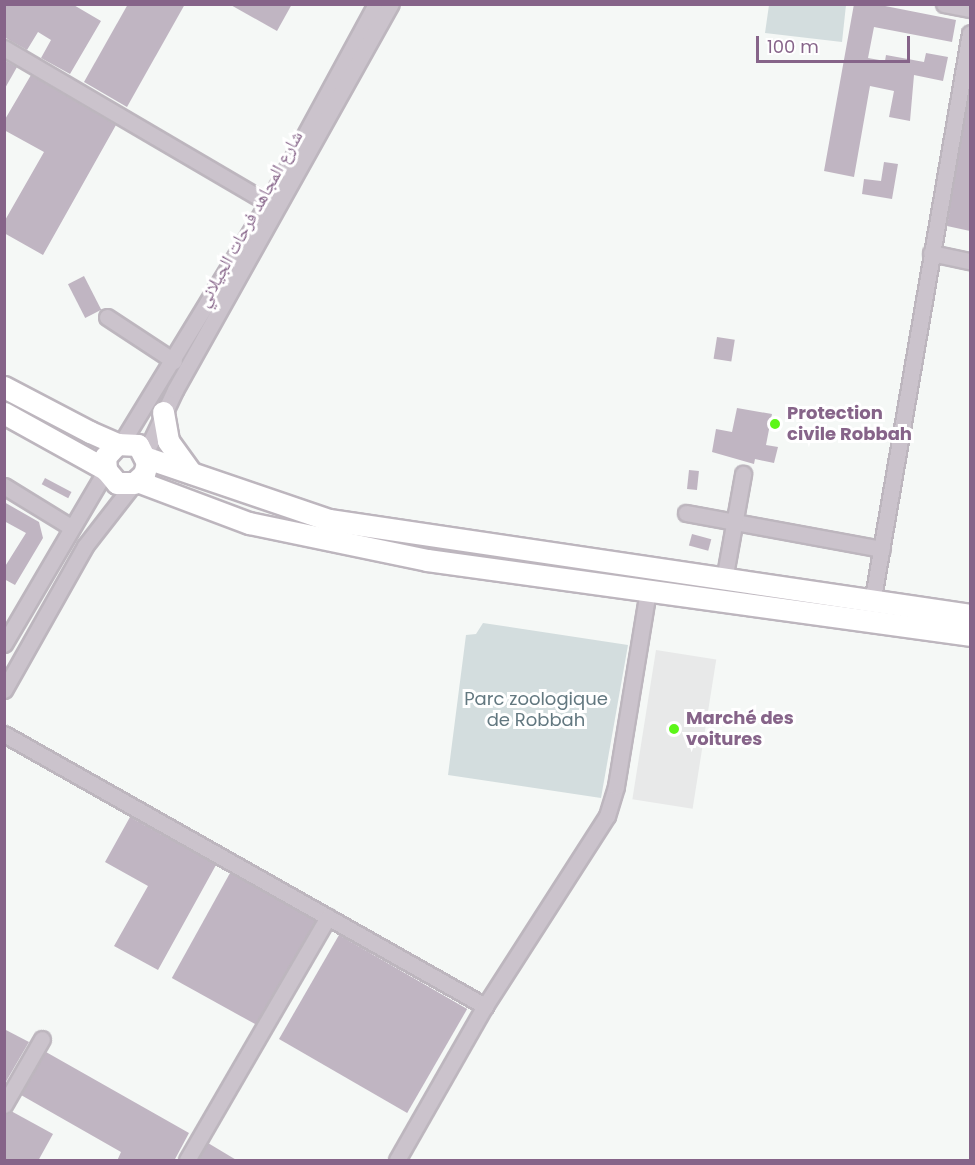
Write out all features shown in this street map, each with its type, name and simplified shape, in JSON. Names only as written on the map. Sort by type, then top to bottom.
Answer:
[{"type":"highway","points":[[4,387],[119,443],[133,443],[146,456],[193,476],[328,520],[724,580],[871,611],[970,635]]},
{"type":"highway","points":[[163,412],[168,441],[193,476]]},
{"type":"highway","points":[[4,413],[105,470],[117,483],[135,482],[168,495],[285,532],[483,569],[648,590],[871,611],[970,615]]},
{"type":"highway","points":[[105,470],[108,452],[119,443]]},
{"type":"highway","points":[[135,482],[144,474],[146,456]]},
{"type":"street","name":"شارع المجاهد فرحات الجيلاني","points":[[119,443],[174,361],[267,203],[376,4]]},
{"type":"street","name":"شارع المجاهد فرحات الجيلاني","points":[[146,456],[163,412],[391,4]]},
{"type":"street","points":[[944,4],[970,9]]},
{"type":"street","points":[[871,611],[931,253],[967,78],[970,33]]},
{"type":"street","points":[[4,48],[267,203]]},
{"type":"street","points":[[931,253],[970,261]]},
{"type":"street","points":[[107,317],[174,361]]},
{"type":"street","points":[[4,644],[11,616],[71,527],[105,470]]},
{"type":"street","points":[[724,580],[743,474]]},
{"type":"street","points":[[4,690],[85,546],[135,482]]},
{"type":"street","points":[[4,486],[71,527]]},
{"type":"street","points":[[686,513],[882,549]]},
{"type":"street","points":[[397,1161],[485,1006],[607,816],[616,786],[648,590]]},
{"type":"street","points":[[4,734],[485,1006]]},
{"type":"street","points":[[187,1161],[328,917]]},
{"type":"street","points":[[4,1105],[42,1039]]},
{"type":"shaded area","name":"Marché des voitures","points":[[656,650],[716,660],[693,809],[632,799]]},
{"type":"green space","points":[[769,5],[846,5],[842,42],[765,33]]},
{"type":"green space","name":"Parc zoologique de Robbah","points":[[483,623],[628,645],[601,798],[448,775],[466,635],[476,634]]},
{"type":"building","points":[[4,4],[72,4],[101,21],[70,74],[41,58],[51,40],[38,32],[27,50],[4,37]]},
{"type":"building","points":[[128,4],[185,4],[127,107],[84,82]]},
{"type":"building","points":[[229,4],[292,4],[277,31]]},
{"type":"building","points":[[854,4],[875,4],[956,20],[952,42],[874,27],[868,58],[885,61],[886,55],[924,62],[926,53],[948,57],[943,81],[914,75],[910,121],[889,117],[894,91],[870,86],[854,177],[824,171]]},
{"type":"building","points":[[4,60],[17,67],[4,90]]},
{"type":"building","points":[[31,75],[116,125],[43,255],[4,233],[4,222],[44,152],[4,130],[4,121]]},
{"type":"building","points":[[968,101],[970,102],[970,231],[947,226]]},
{"type":"building","points":[[884,162],[898,164],[892,199],[862,194],[864,179],[881,181]]},
{"type":"building","points":[[84,276],[101,310],[85,318],[68,284]]},
{"type":"building","points":[[717,337],[735,340],[731,362],[714,359]]},
{"type":"building","points":[[737,408],[772,414],[766,445],[778,447],[774,463],[755,459],[754,464],[712,452],[716,429],[732,432]]},
{"type":"building","points":[[689,470],[699,471],[697,490],[687,489]]},
{"type":"building","points":[[45,478],[71,492],[68,498],[42,484]]},
{"type":"building","points":[[4,502],[39,522],[43,538],[15,585],[4,579],[4,568],[26,533],[4,521]]},
{"type":"building","points":[[692,534],[711,539],[708,551],[689,546]]},
{"type":"building","points":[[130,817],[216,865],[158,970],[114,946],[148,886],[105,862]]},
{"type":"building","points":[[230,873],[316,921],[258,1025],[172,978]]},
{"type":"building","points":[[339,935],[467,1009],[407,1113],[279,1039]]},
{"type":"building","points":[[4,1029],[29,1042],[4,1085]]},
{"type":"building","points":[[46,1052],[189,1133],[174,1161],[117,1161],[121,1152],[21,1095]]},
{"type":"building","points":[[11,1111],[53,1134],[38,1161],[4,1161],[4,1115]]},
{"type":"building","points":[[208,1143],[238,1161],[198,1161]]},
{"type":"place","name":"Protection civile Robbah","points":[[775,424]]},
{"type":"place","name":"Marché des voitures","points":[[674,729]]}]
